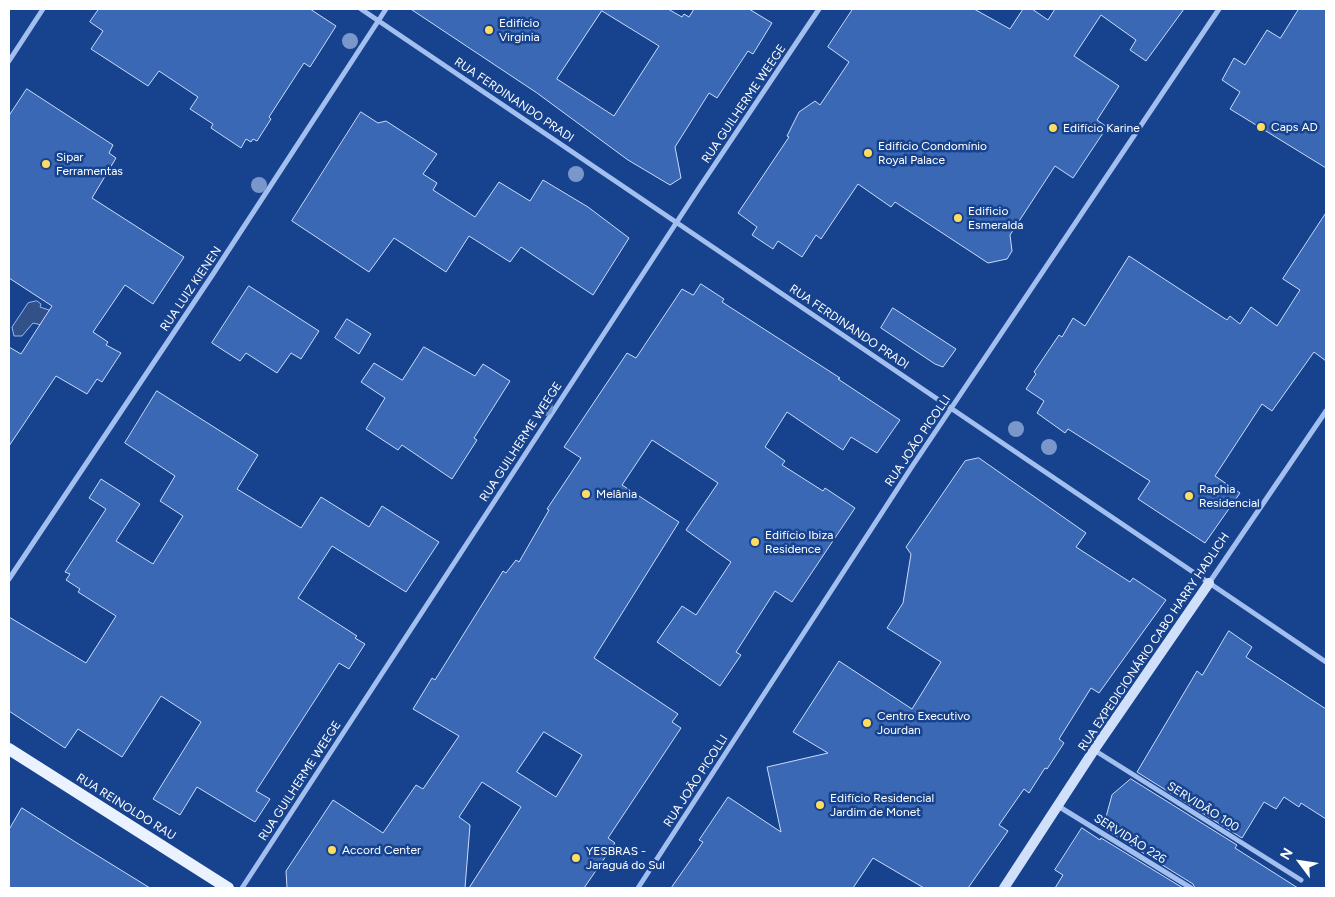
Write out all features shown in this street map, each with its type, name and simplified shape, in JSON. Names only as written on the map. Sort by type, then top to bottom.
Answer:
[{"type":"main road","name":"RUA REINOLDO RAU","points":[[9,749],[228,888]]},
{"type":"street","points":[[9,59],[43,9]]},
{"type":"street","name":"RUA FERDINANDO PRADI","points":[[361,9],[1326,662]]},
{"type":"street","name":"RUA LUIZ KIENEN","points":[[9,579],[213,274],[386,9]]},
{"type":"street","name":"RUA GUILHERME WEEGE","points":[[242,888],[677,222],[819,9]]},
{"type":"street","name":"RUA JOÃO PICOLLI","points":[[638,888],[952,408],[1219,9]]},
{"type":"street","name":"RUA EXPEDICIONÁRIO CABO HARRY HADLICH","points":[[1004,888],[1094,750],[1326,411]]},
{"type":"street","name":"SERVIDÃO 100","points":[[1094,750],[1301,880]]},
{"type":"street","name":"SERVIDÃO 226","points":[[1058,806],[1191,888]]},
{"type":"water","points":[[37,301],[41,304],[40,307],[49,310],[52,318],[46,326],[33,323],[22,336],[14,336],[12,327],[28,303]]},
{"type":"building","points":[[99,9],[310,9],[336,26],[310,67],[304,63],[269,117],[271,119],[257,141],[253,139],[251,142],[246,139],[241,148],[211,128],[213,124],[190,109],[198,97],[159,71],[148,86],[91,49],[103,31],[90,22]]},
{"type":"building","points":[[411,9],[668,9],[682,17],[684,14],[689,17],[694,9],[749,9],[772,23],[753,54],[748,51],[717,98],[709,93],[675,147],[681,178],[670,185],[628,160],[537,93]],"holes":[[[602,11],[659,46],[614,116],[557,79]]]},
{"type":"building","points":[[853,9],[974,9],[1010,29],[1023,9],[1032,9],[1048,20],[1055,9],[1184,9],[1146,61],[1130,50],[1136,40],[1101,15],[1074,56],[1119,86],[1097,120],[1107,127],[1073,178],[1055,166],[1010,235],[1012,251],[1007,259],[988,263],[895,202],[891,207],[858,184],[821,239],[816,235],[802,257],[778,241],[773,249],[752,235],[757,227],[738,213],[789,137],[787,136],[799,112],[815,101],[820,105],[849,62],[828,47]]},
{"type":"building","points":[[1299,9],[1326,9],[1326,168],[1230,109],[1240,92],[1222,80],[1234,58],[1245,65],[1267,30],[1280,38]]},
{"type":"building","points":[[27,89],[113,145],[109,153],[116,158],[92,198],[184,257],[153,304],[125,285],[93,332],[108,342],[106,345],[121,353],[102,382],[97,379],[87,394],[56,376],[9,446],[9,347],[21,354],[52,306],[9,278],[9,116]]},
{"type":"building","points":[[361,112],[378,123],[386,121],[437,154],[423,174],[437,183],[433,190],[475,217],[499,182],[530,201],[543,180],[588,207],[629,238],[593,295],[521,247],[510,262],[469,236],[446,272],[394,238],[369,272],[292,221]]},
{"type":"building","points":[[1326,213],[1326,361],[1314,352],[1272,411],[1262,404],[1215,476],[1240,493],[1205,543],[1138,499],[1150,481],[1068,429],[1065,433],[1037,413],[1044,401],[1026,389],[1036,374],[1034,372],[1059,335],[1062,337],[1073,318],[1085,326],[1129,256],[1227,320],[1230,316],[1240,324],[1251,307],[1277,326],[1300,290],[1283,279]]},
{"type":"building","points":[[701,284],[724,299],[722,302],[840,378],[838,379],[900,420],[877,453],[851,437],[843,450],[787,412],[765,447],[785,461],[782,465],[823,491],[825,488],[855,508],[792,602],[775,591],[736,652],[741,655],[720,686],[657,642],[682,606],[696,615],[731,562],[686,530],[718,483],[652,440],[622,485],[679,522],[594,658],[678,714],[672,722],[681,728],[608,838],[615,843],[584,888],[469,888],[521,807],[482,782],[459,817],[470,825],[465,888],[287,888],[286,871],[333,800],[383,833],[416,785],[423,789],[459,736],[413,709],[432,678],[435,680],[503,571],[506,573],[516,560],[519,562],[549,510],[547,509],[581,458],[564,447],[627,353],[636,358],[682,289],[693,295]],"holes":[[[544,732],[582,755],[556,797],[517,772]]]},
{"type":"building","points":[[249,286],[319,331],[301,359],[291,353],[277,373],[246,353],[240,361],[212,343]]},
{"type":"building","points":[[893,308],[956,349],[943,367],[935,364],[881,328]]},
{"type":"building","points":[[347,319],[371,334],[359,354],[335,338]]},
{"type":"building","points":[[424,347],[475,376],[483,364],[510,381],[474,438],[477,440],[452,479],[402,445],[398,450],[366,429],[385,398],[361,382],[374,363],[402,380]]},
{"type":"building","points":[[157,391],[258,455],[237,489],[301,528],[321,497],[369,527],[382,506],[439,542],[406,592],[332,546],[298,598],[357,636],[355,638],[365,644],[349,669],[339,663],[256,791],[270,799],[255,822],[197,787],[180,815],[153,799],[201,722],[161,696],[122,757],[78,729],[65,748],[9,711],[9,617],[86,663],[116,616],[78,592],[80,589],[66,580],[70,574],[65,572],[106,509],[89,498],[101,479],[140,504],[116,541],[153,564],[183,516],[160,501],[175,476],[125,443]]},
{"type":"building","points":[[979,458],[1086,533],[1076,547],[1130,582],[1133,578],[1166,600],[1099,693],[1091,688],[1059,739],[1064,743],[1047,769],[1045,768],[1029,793],[1024,789],[999,825],[1008,831],[968,888],[924,888],[873,858],[853,888],[671,888],[703,842],[699,840],[728,797],[781,832],[767,767],[828,753],[793,732],[839,661],[912,709],[941,662],[887,628],[903,603],[911,554],[906,547],[965,461]]},
{"type":"building","points":[[1229,631],[1252,647],[1246,657],[1326,709],[1326,819],[1301,803],[1299,807],[1284,797],[1276,809],[1264,802],[1242,838],[1137,772],[1197,671],[1202,675]]},
{"type":"building","points":[[1131,779],[1237,845],[1235,848],[1298,888],[1195,888],[1193,884],[1103,828],[1112,795]]},
{"type":"building","points":[[22,808],[150,888],[9,888],[9,830]]},
{"type":"building","points":[[1082,828],[1183,888],[1055,888],[1063,875],[1055,870]]},
{"type":"place","name":"Edifício Virginia","points":[[489,30]]},
{"type":"place","name":"Caps AD","points":[[1261,127]]},
{"type":"place","name":"Edifício Karine","points":[[1053,128]]},
{"type":"place","name":"Edifício Condomínio Royal Palace","points":[[868,153]]},
{"type":"place","name":"Sipar Ferramentas","points":[[46,164]]},
{"type":"place","name":"Edificio Esmeralda","points":[[958,218]]},
{"type":"place","name":"Melânia","points":[[586,494]]},
{"type":"place","name":"Raphia Residencial","points":[[1189,496]]},
{"type":"place","name":"Edifício Ibiza Residence","points":[[755,542]]},
{"type":"place","name":"Centro Executivo Jourdan","points":[[867,723]]},
{"type":"place","name":"Edifício Residencial Jardim de Monet","points":[[820,805]]},
{"type":"place","name":"Accord Center","points":[[332,850]]},
{"type":"place","name":"YESBRAS - Jaraguá do Sul","points":[[576,858]]}]
